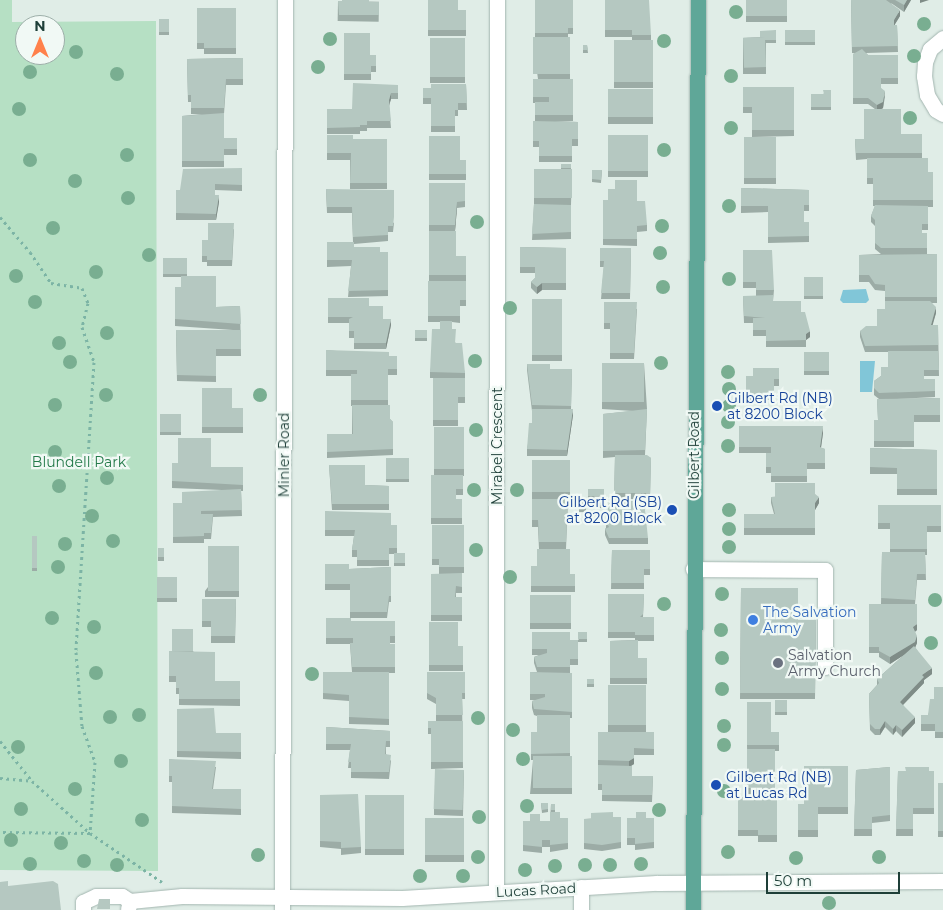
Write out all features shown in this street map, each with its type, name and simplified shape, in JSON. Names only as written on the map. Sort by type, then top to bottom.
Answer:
[{"type":"main road","name":"Gilbert Road","points":[[693,910],[693,569],[698,0]]},
{"type":"street","name":"Minler Road","points":[[282,904],[285,0]]},
{"type":"street","name":"Mirabel Crescent","points":[[496,892],[497,0]]},
{"type":"street","points":[[943,38],[930,49],[925,62],[924,76],[927,95],[936,110],[943,114]]},
{"type":"street","points":[[693,569],[825,570],[825,667]]},
{"type":"street","name":"Lucas Road","points":[[83,910],[83,902],[96,896],[122,896],[129,906],[182,896],[282,904],[693,882],[943,881]]},
{"type":"street","points":[[581,887],[581,910]]},
{"type":"path","points":[[0,217],[51,283],[82,288],[88,303],[82,327],[94,362],[76,652],[82,726],[95,762],[90,833]]},
{"type":"path","points":[[0,741],[32,781],[90,833],[182,896]]},
{"type":"path","points":[[0,778],[32,781]]},
{"type":"path","points":[[0,832],[90,833]]},
{"type":"green space","name":"Blundell Park","points":[[0,0],[12,0],[12,22],[15,22],[15,65],[65,65],[65,22],[156,21],[158,871],[0,870]]},
{"type":"water","points":[[866,289],[869,300],[866,303],[843,303],[840,300],[843,290]]},
{"type":"water","points":[[860,361],[875,361],[872,392],[860,392]]},
{"type":"building","points":[[428,0],[458,0],[458,10],[466,10],[466,30],[428,30]]},
{"type":"building","points":[[535,0],[573,0],[573,28],[568,28],[568,33],[535,33]]},
{"type":"building","points":[[605,0],[649,0],[651,35],[632,35],[632,30],[605,30]]},
{"type":"building","points":[[746,0],[787,0],[787,16],[746,16]]},
{"type":"building","points":[[851,0],[886,0],[900,10],[894,20],[894,25],[897,25],[898,46],[852,47]]},
{"type":"building","points":[[895,0],[907,0],[904,5]]},
{"type":"building","points":[[338,1],[379,2],[379,15],[339,15]]},
{"type":"building","points":[[197,8],[236,8],[236,48],[204,48],[204,43],[197,43]]},
{"type":"building","points":[[159,19],[169,19],[169,32],[159,32]]},
{"type":"building","points":[[776,30],[776,40],[765,40],[765,37],[760,37],[760,31]]},
{"type":"building","points":[[785,30],[815,30],[815,42],[785,42]]},
{"type":"building","points":[[344,33],[370,33],[370,55],[376,55],[376,66],[371,66],[371,74],[344,74]]},
{"type":"building","points":[[533,37],[570,37],[570,74],[533,74]]},
{"type":"building","points":[[765,37],[766,67],[744,68],[743,38]]},
{"type":"building","points":[[430,38],[465,38],[465,77],[430,77]]},
{"type":"building","points":[[614,40],[653,40],[653,82],[614,82]]},
{"type":"building","points":[[583,45],[587,45],[588,50],[583,50]]},
{"type":"building","points":[[862,49],[868,55],[898,55],[898,78],[881,78],[881,88],[885,91],[883,102],[877,105],[868,98],[853,98],[853,54]]},
{"type":"building","points":[[243,58],[243,79],[226,79],[224,108],[191,108],[191,95],[188,95],[187,59]]},
{"type":"building","points":[[533,79],[573,79],[573,115],[535,115],[535,102],[549,102],[549,97],[533,97]]},
{"type":"building","points":[[353,83],[398,85],[398,93],[391,93],[389,100],[391,121],[367,121],[367,125],[360,125],[360,127],[327,128],[327,109],[352,109]]},
{"type":"building","points":[[431,84],[466,84],[467,103],[458,103],[458,110],[455,110],[455,126],[431,126],[431,98],[423,98],[423,88],[431,88]]},
{"type":"building","points":[[743,87],[794,87],[794,130],[752,130],[752,107],[743,107]]},
{"type":"building","points":[[608,89],[653,89],[653,117],[608,117]]},
{"type":"building","points":[[823,90],[831,90],[831,107],[811,107],[811,94],[824,94]]},
{"type":"building","points":[[864,109],[901,109],[901,134],[922,134],[922,153],[856,153],[855,139],[864,139]]},
{"type":"building","points":[[224,113],[224,138],[237,138],[237,149],[224,149],[224,161],[182,161],[182,116]]},
{"type":"building","points":[[533,121],[578,122],[578,139],[572,139],[572,156],[539,156],[539,141],[533,141]]},
{"type":"building","points":[[327,135],[353,135],[353,139],[387,139],[387,183],[350,183],[351,153],[327,153]]},
{"type":"building","points":[[608,135],[648,135],[648,171],[608,171]]},
{"type":"building","points":[[429,136],[460,136],[460,160],[466,160],[466,174],[429,174]]},
{"type":"building","points":[[744,137],[776,137],[776,178],[744,178]]},
{"type":"building","points":[[867,158],[928,158],[928,172],[933,172],[933,200],[873,200],[873,178],[867,178]]},
{"type":"building","points":[[561,164],[571,164],[571,168],[561,168]]},
{"type":"building","points":[[242,168],[242,185],[215,184],[215,195],[219,195],[216,214],[176,213],[176,190],[180,190],[183,169]]},
{"type":"building","points":[[534,169],[572,169],[572,198],[534,198]]},
{"type":"building","points":[[592,170],[602,170],[601,180],[592,179]]},
{"type":"building","points":[[615,180],[637,180],[637,201],[645,201],[647,225],[637,226],[637,239],[603,239],[603,200],[608,200],[608,189],[615,189]]},
{"type":"building","points":[[429,183],[465,183],[465,201],[457,202],[455,225],[429,225]]},
{"type":"building","points":[[741,188],[809,190],[809,205],[804,205],[804,222],[809,222],[809,236],[768,237],[768,206],[741,206]]},
{"type":"building","points":[[326,189],[394,190],[393,226],[388,226],[388,235],[353,237],[352,207],[327,207]]},
{"type":"building","points":[[534,204],[571,205],[571,232],[532,234]]},
{"type":"building","points":[[875,205],[928,206],[928,224],[922,224],[922,233],[927,233],[927,248],[881,248],[875,243],[875,220],[871,216]]},
{"type":"building","points":[[208,223],[234,223],[232,260],[207,260],[207,256],[202,256],[202,240],[208,240]]},
{"type":"building","points":[[429,231],[456,231],[456,256],[466,256],[466,275],[429,275]]},
{"type":"building","points":[[327,242],[354,242],[354,247],[380,247],[380,252],[388,252],[388,290],[348,291],[352,260],[327,260]]},
{"type":"building","points":[[520,247],[566,248],[566,283],[542,283],[537,287],[531,282],[535,278],[535,267],[520,267]]},
{"type":"building","points":[[600,248],[631,248],[630,293],[601,293],[604,261],[600,261]]},
{"type":"building","points":[[743,250],[772,250],[774,290],[756,290],[756,282],[743,282]]},
{"type":"building","points":[[937,254],[937,297],[885,297],[885,285],[875,284],[869,275],[859,275],[859,255]]},
{"type":"building","points":[[163,258],[187,258],[187,274],[163,274]]},
{"type":"building","points":[[181,276],[216,276],[216,307],[240,306],[241,324],[175,319],[175,287],[181,287]]},
{"type":"building","points":[[804,277],[823,277],[823,296],[804,296]]},
{"type":"building","points":[[428,281],[466,281],[466,300],[460,300],[460,316],[428,316]]},
{"type":"building","points":[[773,295],[773,301],[801,301],[801,312],[805,312],[810,331],[806,334],[806,340],[766,341],[766,330],[753,330],[753,318],[765,318],[744,316],[743,296]]},
{"type":"building","points":[[328,298],[369,298],[369,306],[383,306],[383,319],[391,319],[386,343],[354,343],[354,331],[349,331],[349,319],[353,317],[328,317]]},
{"type":"building","points":[[532,299],[562,299],[562,355],[532,355]]},
{"type":"building","points":[[885,301],[930,301],[936,307],[931,325],[938,325],[938,345],[865,346],[860,331],[866,326],[877,326],[877,309],[885,309]]},
{"type":"building","points":[[604,302],[637,302],[634,353],[610,353],[610,323],[604,323]]},
{"type":"building","points":[[440,321],[452,321],[452,329],[440,329]]},
{"type":"building","points":[[432,329],[456,329],[455,343],[462,343],[465,373],[430,372]]},
{"type":"building","points":[[176,330],[241,330],[241,349],[216,349],[216,376],[177,375]]},
{"type":"building","points":[[415,330],[427,330],[427,338],[415,338]]},
{"type":"building","points":[[326,350],[389,352],[389,356],[397,356],[397,369],[388,369],[388,400],[351,400],[351,374],[357,374],[357,370],[326,370]]},
{"type":"building","points":[[888,351],[938,351],[939,370],[924,370],[924,379],[935,379],[935,391],[879,393],[874,388],[874,381],[881,376],[881,367],[888,367]]},
{"type":"building","points":[[804,352],[829,352],[829,371],[804,371]]},
{"type":"building","points":[[602,363],[644,363],[644,402],[602,402]]},
{"type":"building","points":[[527,364],[550,364],[550,369],[572,369],[571,406],[532,405]]},
{"type":"building","points":[[753,368],[779,368],[779,379],[774,379],[774,394],[746,394],[746,376],[753,376]]},
{"type":"building","points":[[433,378],[465,378],[465,397],[458,397],[458,420],[433,420]]},
{"type":"building","points":[[202,388],[232,388],[232,408],[243,408],[243,427],[202,427]]},
{"type":"building","points":[[940,398],[940,415],[914,415],[914,441],[874,441],[874,420],[878,420],[877,399]]},
{"type":"building","points":[[352,405],[390,405],[390,419],[393,422],[393,449],[327,452],[327,434],[353,434]]},
{"type":"building","points":[[532,409],[573,409],[567,450],[527,449],[529,423],[532,423]]},
{"type":"building","points":[[647,409],[645,450],[603,451],[603,414]]},
{"type":"building","points":[[160,414],[181,414],[181,432],[160,432]]},
{"type":"building","points":[[739,426],[823,426],[820,447],[825,449],[825,463],[807,463],[807,476],[771,476],[771,467],[766,467],[766,453],[771,453],[771,447],[739,447]]},
{"type":"building","points":[[434,427],[464,427],[464,469],[434,469]]},
{"type":"building","points":[[178,438],[211,438],[211,467],[243,467],[243,485],[172,481],[172,463],[178,463]]},
{"type":"building","points":[[870,448],[937,450],[937,489],[897,489],[897,468],[870,467]]},
{"type":"building","points":[[615,455],[647,455],[651,458],[650,493],[614,493]]},
{"type":"building","points":[[386,458],[409,458],[409,479],[386,479]]},
{"type":"building","points":[[532,460],[570,460],[570,492],[532,492]]},
{"type":"building","points":[[329,465],[365,465],[365,485],[389,486],[389,504],[332,504]]},
{"type":"building","points":[[431,475],[463,475],[463,489],[456,489],[456,499],[462,499],[462,518],[431,518]]},
{"type":"building","points":[[775,483],[815,483],[815,494],[819,497],[815,503],[815,528],[744,528],[744,514],[775,514],[771,497],[775,497]]},
{"type":"building","points":[[241,489],[242,510],[201,511],[201,514],[213,514],[211,533],[204,533],[204,536],[173,537],[173,503],[182,503],[182,492]]},
{"type":"building","points":[[588,489],[604,489],[604,496],[588,496]]},
{"type":"building","points":[[588,498],[604,498],[604,505],[588,505]]},
{"type":"building","points":[[532,499],[568,499],[566,542],[539,542],[538,520],[532,520]]},
{"type":"building","points":[[579,499],[586,499],[586,509],[579,509]]},
{"type":"building","points":[[609,501],[644,501],[648,538],[609,538],[605,529],[609,527],[606,522]]},
{"type":"building","points":[[878,505],[941,505],[941,526],[927,526],[927,549],[890,549],[890,523],[878,523]]},
{"type":"building","points":[[325,511],[391,513],[391,525],[397,525],[397,548],[389,548],[389,560],[357,560],[357,550],[352,550],[355,530],[325,530]]},
{"type":"building","points":[[432,525],[464,525],[464,567],[439,567],[439,559],[432,559]]},
{"type":"building","points":[[32,536],[37,536],[37,568],[32,568]]},
{"type":"building","points":[[208,546],[239,546],[239,591],[208,591]]},
{"type":"building","points":[[158,548],[164,548],[164,557],[158,557]]},
{"type":"building","points":[[537,549],[570,549],[570,574],[575,574],[575,586],[531,586],[531,566],[537,566]]},
{"type":"building","points":[[612,550],[650,550],[650,569],[644,569],[644,583],[611,583]]},
{"type":"building","points":[[882,552],[925,552],[926,574],[917,574],[915,600],[881,598]]},
{"type":"building","points":[[394,553],[405,553],[405,563],[394,563]]},
{"type":"building","points":[[325,564],[349,564],[349,569],[391,567],[391,596],[389,596],[387,612],[350,612],[350,584],[325,584]]},
{"type":"building","points":[[462,573],[462,587],[456,586],[455,597],[462,597],[462,615],[431,615],[431,574]]},
{"type":"building","points":[[157,577],[177,577],[177,598],[157,598]]},
{"type":"building","name":"Salvation Army Church","points":[[741,588],[798,588],[798,620],[816,620],[815,693],[740,693]]},
{"type":"building","points":[[608,594],[644,594],[643,614],[640,617],[654,617],[654,635],[635,635],[635,632],[608,632]]},
{"type":"building","points":[[530,595],[571,595],[571,623],[530,623]]},
{"type":"building","points":[[202,599],[236,599],[235,636],[211,636],[211,621],[202,621]]},
{"type":"building","points":[[869,604],[917,604],[917,624],[913,627],[917,636],[915,642],[890,657],[879,651],[879,647],[869,647]]},
{"type":"building","points":[[326,618],[351,618],[351,621],[395,621],[395,636],[390,636],[390,644],[395,644],[395,667],[352,667],[350,643],[353,643],[353,638],[326,638]]},
{"type":"building","points":[[429,622],[458,622],[458,646],[463,646],[463,665],[429,665]]},
{"type":"building","points":[[172,629],[193,629],[193,651],[172,651]]},
{"type":"building","points":[[532,632],[570,632],[570,640],[578,640],[578,659],[570,659],[570,667],[537,667],[534,657],[547,653],[547,649],[532,649]]},
{"type":"building","points":[[578,632],[587,632],[587,639],[578,639]]},
{"type":"building","points":[[638,640],[638,658],[647,658],[647,678],[610,678],[610,641]]},
{"type":"building","points":[[914,646],[932,668],[922,675],[924,677],[900,702],[915,717],[902,730],[896,725],[893,729],[885,721],[880,729],[875,729],[870,724],[869,694],[879,683],[877,679]]},
{"type":"building","points":[[169,651],[215,652],[215,681],[240,681],[240,699],[179,699],[179,688],[176,688],[176,676],[169,676]]},
{"type":"building","points":[[323,672],[389,672],[389,719],[349,717],[349,695],[323,693]]},
{"type":"building","points":[[427,672],[465,672],[465,693],[462,693],[463,715],[436,715],[436,698],[427,693]]},
{"type":"building","points":[[530,672],[572,673],[572,712],[534,709],[532,701],[545,697],[545,694],[530,694]]},
{"type":"building","points":[[587,679],[594,679],[594,684],[587,684]]},
{"type":"building","points":[[608,685],[646,685],[646,725],[608,725]]},
{"type":"building","points":[[934,687],[943,687],[943,732],[935,732],[935,724],[921,724],[921,715],[928,715],[930,699],[934,699]]},
{"type":"building","points":[[775,700],[787,700],[787,712],[775,712]]},
{"type":"building","points":[[747,702],[771,702],[771,732],[779,732],[779,745],[747,745]]},
{"type":"building","points":[[214,708],[216,733],[241,733],[241,752],[177,751],[177,709]]},
{"type":"building","points":[[537,715],[570,715],[570,753],[531,754],[531,732],[537,732]]},
{"type":"building","points":[[428,721],[463,721],[463,762],[431,762],[431,728],[428,728]]},
{"type":"building","points":[[326,727],[390,731],[390,741],[386,741],[385,754],[391,755],[389,772],[351,772],[351,762],[348,762],[351,744],[326,744]]},
{"type":"building","points":[[598,732],[654,732],[654,749],[634,748],[634,758],[629,761],[598,760]]},
{"type":"building","points":[[747,749],[775,749],[775,788],[747,788]]},
{"type":"building","points":[[533,756],[572,756],[572,788],[533,788]]},
{"type":"building","points":[[169,759],[216,761],[212,789],[241,789],[241,809],[172,806],[172,776],[169,776]]},
{"type":"building","points":[[598,765],[632,766],[632,776],[653,776],[652,795],[602,795],[602,784],[598,784]]},
{"type":"building","points":[[804,766],[848,766],[848,807],[818,807],[818,830],[798,830],[798,804],[804,804]]},
{"type":"building","points":[[890,767],[890,815],[872,817],[872,829],[854,829],[856,770]]},
{"type":"building","points":[[905,767],[929,767],[929,771],[934,771],[934,808],[913,808],[913,829],[896,829],[898,771],[906,771]]},
{"type":"building","points":[[435,769],[464,770],[463,810],[434,809]]},
{"type":"building","points":[[938,783],[943,783],[943,831],[938,831]]},
{"type":"building","points":[[787,785],[795,785],[795,794],[787,794]]},
{"type":"building","points":[[358,794],[361,847],[341,848],[341,842],[320,841],[320,795]]},
{"type":"building","points":[[365,795],[404,795],[404,849],[365,849]]},
{"type":"building","points":[[738,797],[777,797],[777,835],[758,835],[758,830],[738,830]]},
{"type":"building","points":[[541,803],[548,803],[548,809],[542,810]]},
{"type":"building","points":[[551,804],[555,804],[555,810],[551,810]]},
{"type":"building","points":[[550,812],[560,812],[560,818],[568,818],[568,843],[550,845],[550,840],[542,840],[542,847],[523,845],[523,821],[530,821],[530,814],[540,814],[540,821],[550,821]]},
{"type":"building","points":[[613,812],[613,817],[621,817],[621,842],[602,845],[584,843],[584,819],[591,819],[591,813]]},
{"type":"building","points":[[636,812],[646,812],[646,818],[654,818],[654,842],[635,844],[635,838],[627,838],[627,818],[636,818]]},
{"type":"building","points":[[425,818],[464,818],[464,855],[425,855]]},
{"type":"building","points":[[8,881],[8,886],[53,881],[58,884],[61,910],[0,910],[0,882]]},
{"type":"building","points":[[99,899],[110,899],[110,909],[97,909]]},
{"type":"place","name":"Gilbert Rd (NB) at 8200 Block","points":[[717,406]]},
{"type":"place","name":"Gilbert Rd (SB) at 8200 Block","points":[[672,510]]},
{"type":"place","name":"The Salvation Army","points":[[753,620]]},
{"type":"place","name":"Salvation Army Church","points":[[778,663]]},
{"type":"place","name":"Gilbert Rd (NB) at Lucas Rd","points":[[716,785]]}]
